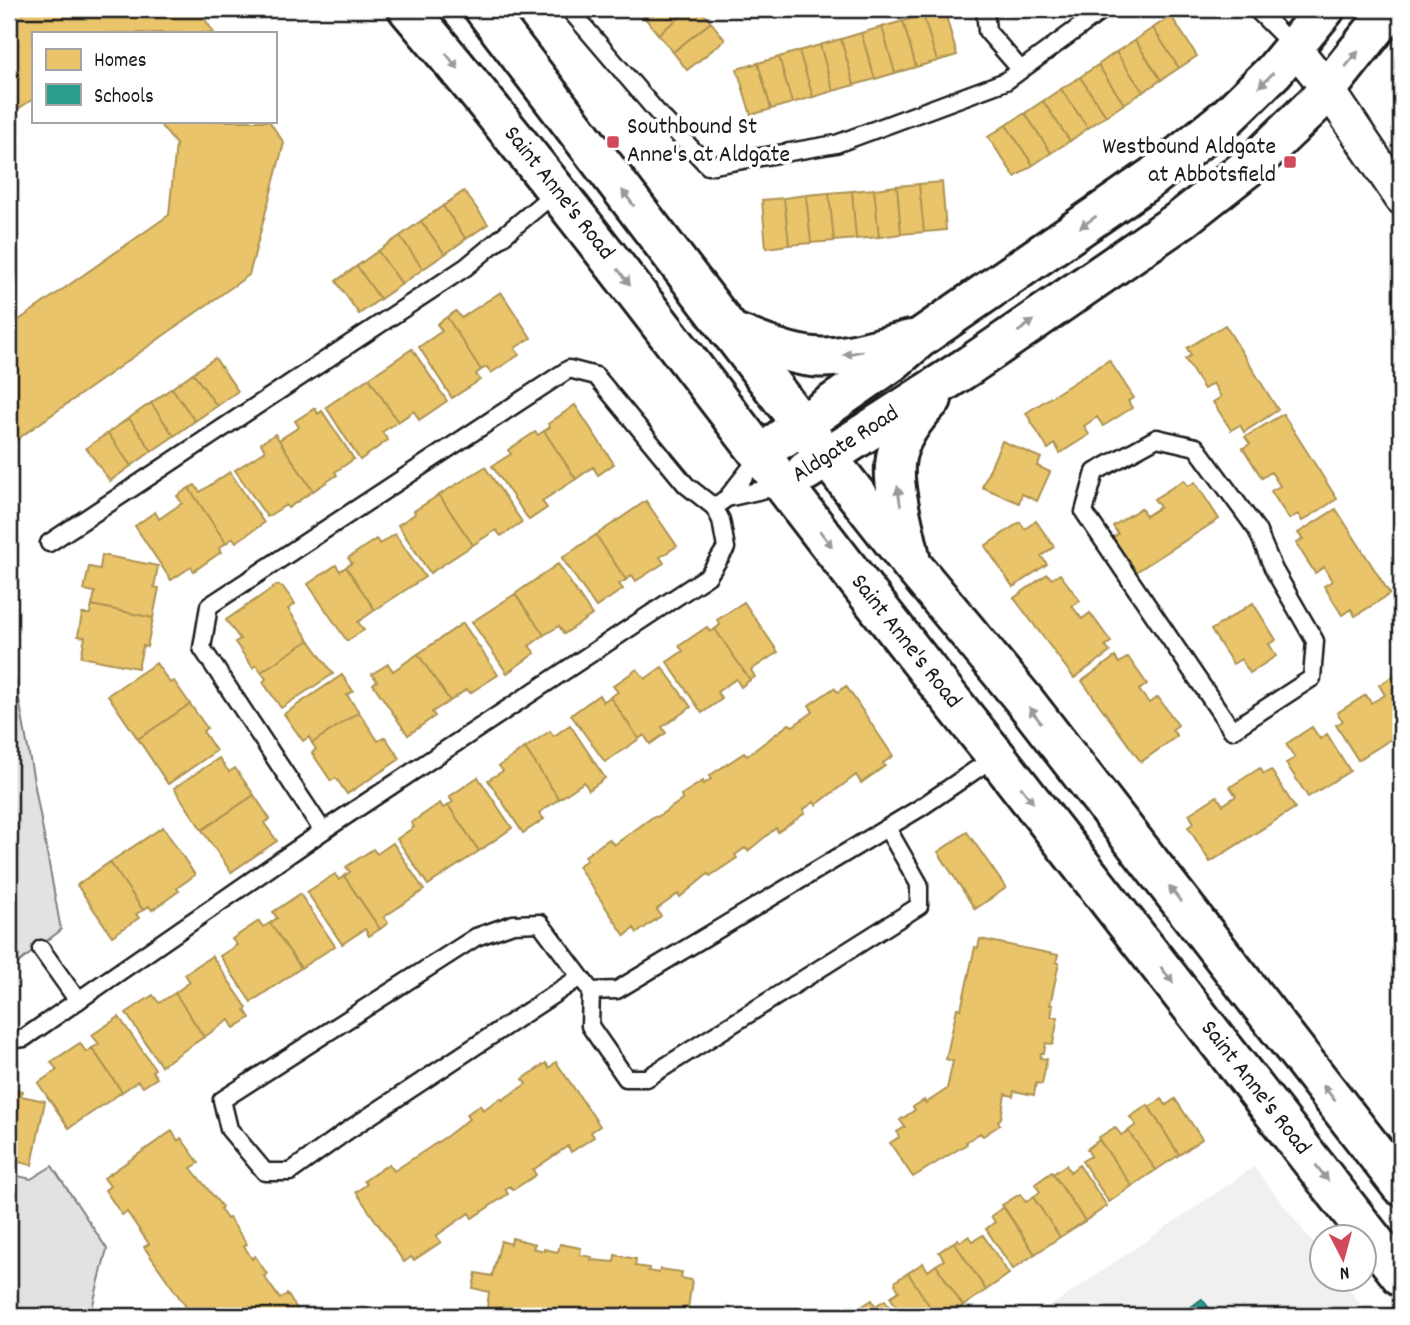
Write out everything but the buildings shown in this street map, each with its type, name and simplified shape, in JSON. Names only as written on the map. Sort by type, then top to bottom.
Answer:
[{"type":"main road","name":"Saint Anne's Road","points":[[408,9],[557,191],[927,671],[1401,1276]]},
{"type":"main road","name":"Saint Anne's Road","points":[[484,9],[800,424],[1024,700],[1401,1186]]},
{"type":"main road","name":"Aldgate Road","points":[[761,454],[800,424],[892,362],[920,338],[1154,176],[1228,116],[1274,71],[1325,9]]},
{"type":"main road","name":"Aldgate Road","points":[[785,485],[970,365],[1182,219],[1258,160],[1328,89],[1394,10]]},
{"type":"main road","points":[[728,331],[793,354],[816,357],[841,355],[920,338]]},
{"type":"main road","points":[[911,564],[894,463],[902,441],[919,412],[970,365]]},
{"type":"street","points":[[1294,47],[1328,89],[1401,198]]},
{"type":"lane","points":[[569,9],[657,112],[708,166],[836,144],[1006,81],[1104,9]]},
{"type":"lane","points":[[985,9],[988,31],[1021,70]]},
{"type":"lane","points":[[1256,9],[1294,47]]},
{"type":"lane","points":[[49,543],[466,267],[557,191]]},
{"type":"lane","points":[[9,1040],[24,1038],[323,831],[708,576],[726,548],[720,502],[686,485],[596,376],[569,369],[209,606],[202,648],[323,831]]},
{"type":"lane","points":[[1157,438],[1196,447],[1257,530],[1274,570],[1315,641],[1312,678],[1232,730],[1084,512],[1095,472],[1157,438]]},
{"type":"lane","name":"Aldgate Road","points":[[720,502],[761,454]]},
{"type":"lane","name":"Aldgate Road","points":[[720,502],[785,485]]},
{"type":"lane","points":[[591,991],[617,990],[887,828],[996,756]]},
{"type":"lane","points":[[580,977],[347,1130],[290,1172],[264,1172],[229,1129],[222,1100],[476,937],[513,924],[540,923],[591,991],[590,1026],[626,1078],[647,1078],[919,906],[919,884],[887,828]]},
{"type":"lane","points":[[41,948],[78,1001]]},
{"type":"shaded area","points":[[9,644],[61,930],[9,970]]},
{"type":"shaded area","points":[[52,1166],[107,1249],[90,1316],[9,1316],[9,1174],[31,1179]]},
{"type":"shaded area","points":[[1254,1167],[1308,1237],[1308,1294],[1353,1294],[1370,1316],[1036,1316]]},
{"type":"place","name":"Southbound St Anne's at Aldgate","points":[[613,142]]},
{"type":"place","name":"Westbound Aldgate at Abbotsfield","points":[[1290,162]]}]
